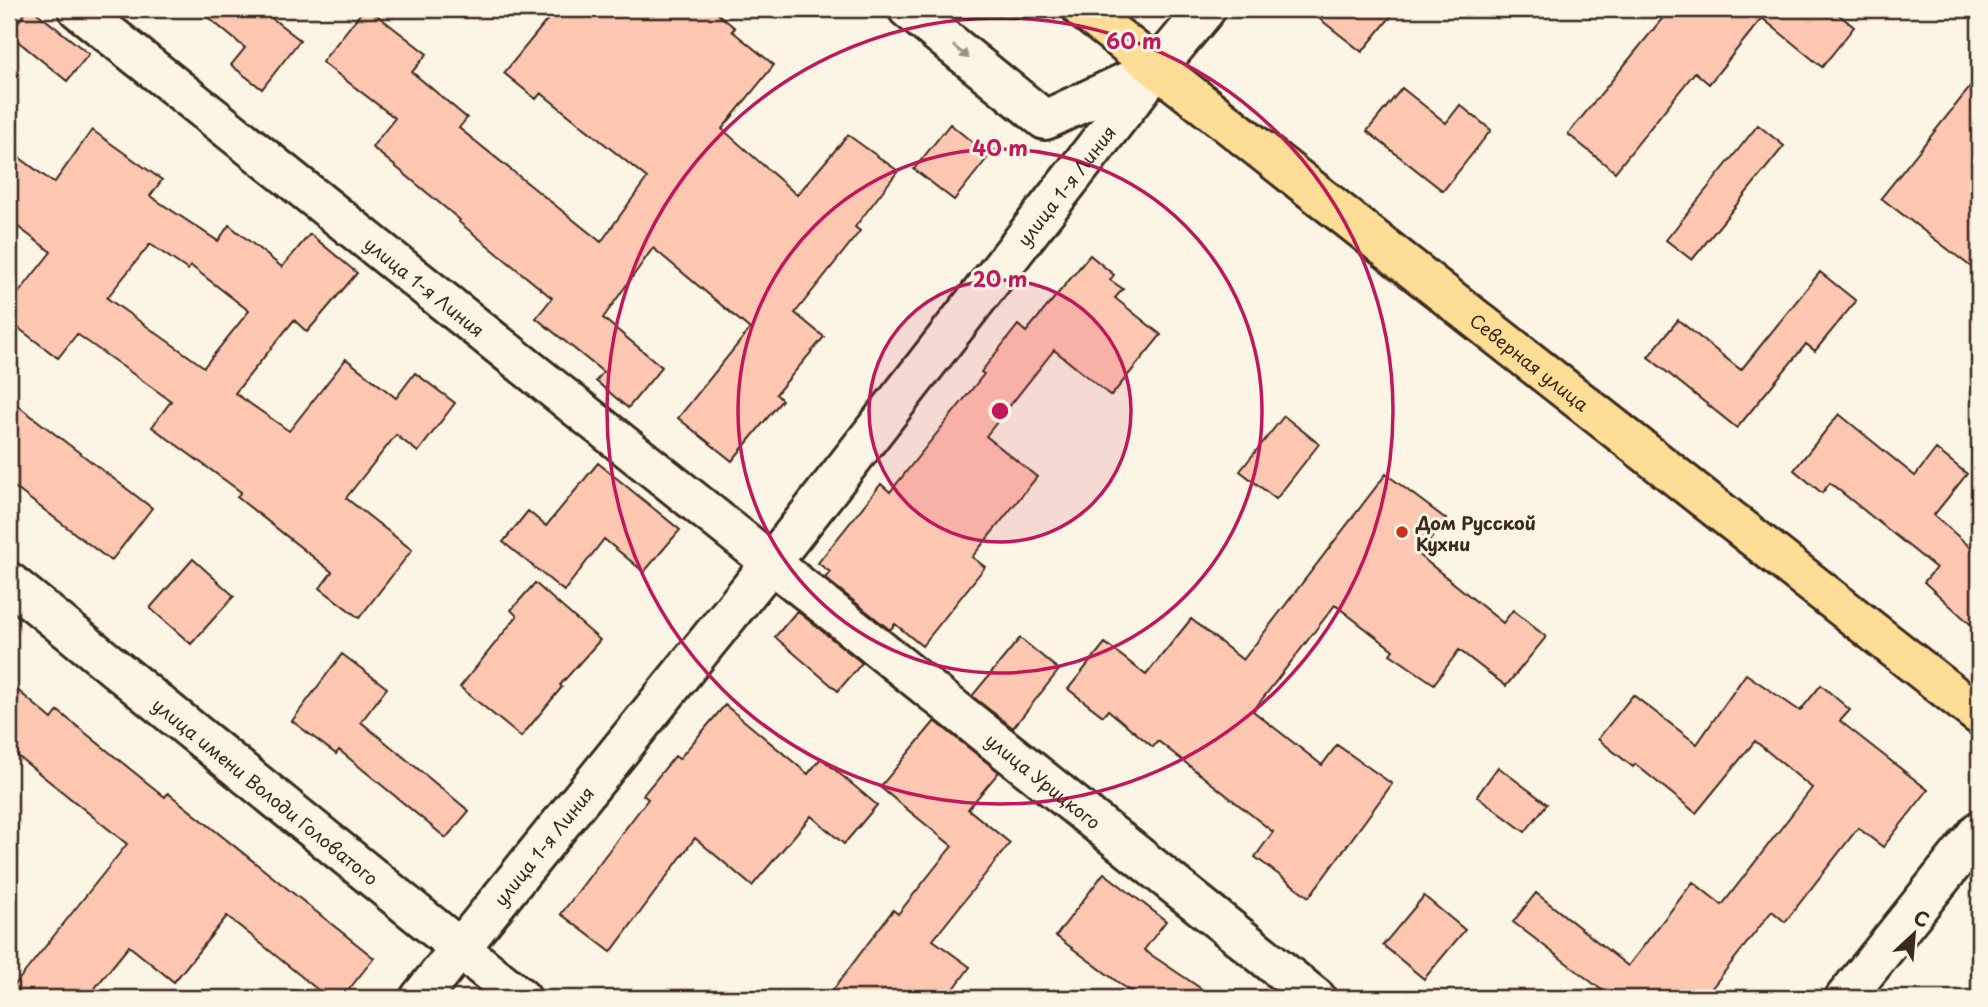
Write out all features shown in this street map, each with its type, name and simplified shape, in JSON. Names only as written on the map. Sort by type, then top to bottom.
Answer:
[{"type":"main road","name":"Северная улица","points":[[1082,9],[1979,715]]},
{"type":"street","name":"улица 1-я Линия","points":[[78,9],[771,564]]},
{"type":"street","points":[[908,9],[1045,120],[1157,68]]},
{"type":"street","name":"улица 1-я Линия","points":[[420,998],[771,564],[1157,68],[1206,9]]},
{"type":"street","name":"улица Урицкого","points":[[771,564],[1316,998]]},
{"type":"street","name":"улица имени Володи Головатого","points":[[9,582],[521,998]]},
{"type":"street","points":[[1845,998],[1979,831]]},
{"type":"building","points":[[28,9],[32,9],[89,54],[67,81],[9,34]]},
{"type":"building","points":[[198,9],[260,9],[300,40],[262,89],[231,65],[245,48]]},
{"type":"building","points":[[364,9],[369,9],[427,54],[412,72],[467,118],[459,128],[601,242],[647,178],[541,93],[536,99],[504,73],[556,9],[712,9],[735,28],[732,31],[774,65],[722,129],[797,195],[848,135],[898,171],[855,227],[860,231],[795,313],[824,337],[776,394],[782,400],[732,461],[678,418],[750,329],[653,248],[603,318],[662,367],[628,408],[596,381],[603,372],[536,318],[552,298],[372,147],[395,118],[322,62]]},
{"type":"building","points":[[1307,9],[1397,9],[1362,52]]},
{"type":"building","points":[[1670,9],[1832,9],[1854,27],[1822,67],[1762,18],[1709,84],[1695,72],[1615,172],[1568,134]]},
{"type":"building","points":[[1979,76],[1979,273],[1881,198]]},
{"type":"building","points":[[1402,88],[1446,123],[1460,105],[1491,130],[1443,191],[1367,131]]},
{"type":"building","points":[[950,124],[989,156],[954,200],[914,169]]},
{"type":"building","points":[[1758,125],[1784,146],[1692,260],[1666,240]]},
{"type":"building","points":[[92,130],[162,180],[150,196],[218,241],[229,225],[282,267],[310,234],[357,273],[307,332],[294,320],[235,393],[289,431],[346,359],[396,398],[415,373],[455,403],[418,452],[396,435],[346,498],[412,550],[359,618],[320,588],[332,572],[237,497],[241,492],[152,427],[171,401],[77,334],[58,358],[9,321],[9,305],[51,252],[9,220],[9,150],[54,183]],"holes":[[[150,244],[188,270],[191,266],[249,311],[204,367],[107,298]]]},
{"type":"building","points":[[1090,255],[1114,275],[1110,280],[1123,289],[1115,298],[1161,335],[1111,396],[1054,350],[986,436],[1037,477],[972,557],[985,567],[922,646],[895,624],[890,630],[825,578],[830,572],[818,563],[881,484],[890,492],[984,374],[981,372],[1018,325],[1026,332]]},
{"type":"building","points":[[1820,272],[1856,301],[1815,351],[1806,344],[1737,428],[1648,357],[1678,320],[1741,370]]},
{"type":"building","points":[[9,399],[152,508],[111,561],[9,483]]},
{"type":"building","points":[[1839,414],[1915,476],[1936,449],[1967,474],[1934,515],[1979,555],[1979,632],[1924,582],[1936,568],[1830,483],[1822,493],[1794,470]]},
{"type":"building","points":[[1284,416],[1319,444],[1276,499],[1240,471]]},
{"type":"building","points":[[598,463],[680,530],[644,572],[604,539],[564,591],[503,542],[528,511],[546,526]]},
{"type":"building","points":[[1386,474],[1446,519],[1419,555],[1503,623],[1513,610],[1546,637],[1506,686],[1459,650],[1434,684],[1390,654],[1393,650],[1335,605],[1253,711],[1322,765],[1337,745],[1392,784],[1309,897],[1255,857],[1273,832],[1158,741],[1153,747],[1108,710],[1103,716],[1068,689],[1105,643],[1146,675],[1191,619],[1243,660]]},
{"type":"building","points":[[193,559],[234,596],[191,644],[150,608]]},
{"type":"building","points":[[535,583],[600,640],[560,685],[562,687],[521,737],[460,687],[517,616],[511,610]]},
{"type":"building","points":[[797,611],[862,663],[838,691],[775,637]]},
{"type":"building","points":[[1020,638],[1059,670],[1013,728],[972,696]]},
{"type":"building","points":[[342,654],[387,688],[361,722],[469,811],[446,838],[339,750],[336,754],[292,721]]},
{"type":"building","points":[[1746,674],[1800,711],[1821,685],[1850,710],[1840,721],[1928,790],[1883,847],[1858,828],[1785,922],[1772,911],[1704,998],[1603,998],[1607,994],[1513,922],[1536,893],[1628,966],[1693,882],[1722,905],[1812,788],[1755,741],[1696,813],[1635,764],[1633,767],[1598,739],[1633,695],[1697,744]]},
{"type":"building","points":[[9,683],[52,719],[58,711],[165,797],[168,793],[374,958],[342,998],[328,998],[227,916],[174,982],[129,946],[87,998],[9,998],[9,992],[127,844],[9,749]]},
{"type":"building","points":[[725,705],[808,774],[821,758],[877,805],[844,844],[811,816],[752,886],[695,838],[611,952],[561,914],[648,799],[643,795],[675,756],[679,759]]},
{"type":"building","points":[[935,721],[999,772],[968,809],[1010,843],[933,940],[970,967],[947,998],[827,998],[893,910],[898,914],[952,846],[880,787]]},
{"type":"building","points":[[1498,767],[1547,804],[1525,832],[1477,796]]},
{"type":"building","points":[[1104,873],[1166,921],[1144,950],[1215,998],[1139,998],[1056,936]]},
{"type":"building","points":[[1424,896],[1465,930],[1424,979],[1383,945]]},
{"type":"place","name":"Дом Русской Кухни","points":[[1402,532]]}]
